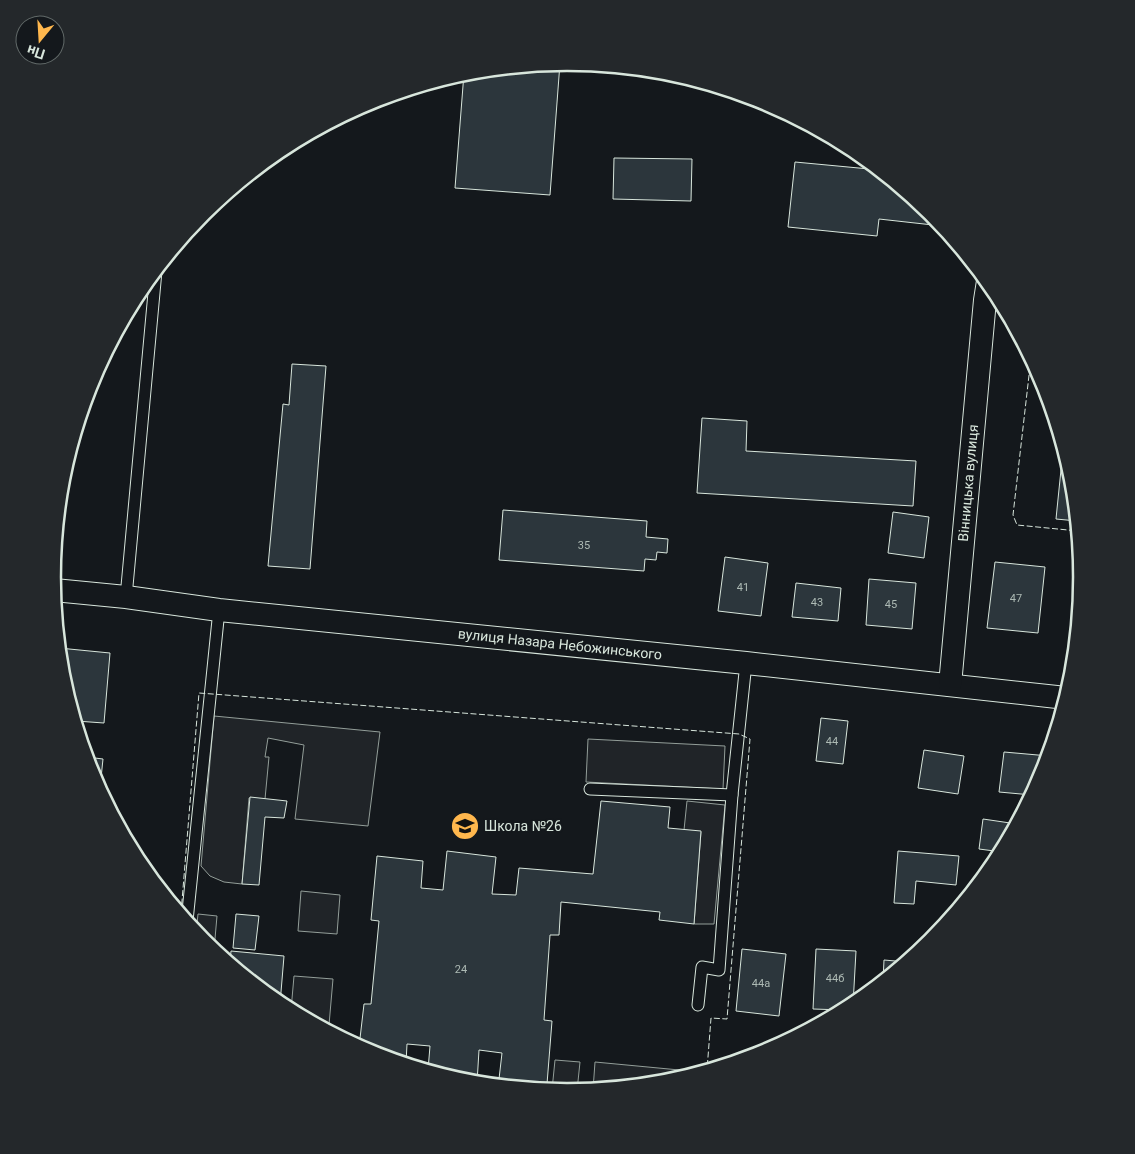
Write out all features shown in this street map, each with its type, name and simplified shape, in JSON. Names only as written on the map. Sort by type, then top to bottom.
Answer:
[{"type":"street","name":"Вінницька вулиця","points":[[950,685],[986,293]]},
{"type":"street","name":"вулиця Назара Небожинського","points":[[61,591],[126,597],[219,610],[746,663],[1059,697]]},
{"type":"lane","points":[[126,597],[155,285]]},
{"type":"lane","points":[[188,912],[219,610]]},
{"type":"lane","points":[[698,1005],[702,968],[719,970],[732,795],[746,663]]},
{"type":"lane","points":[[590,789],[732,795]]},
{"type":"shaded area","points":[[214,716],[380,732],[368,826],[295,819],[304,745],[268,738],[265,757],[269,757],[265,799],[249,798],[242,884],[224,882],[210,876],[201,866]]},
{"type":"shaded area","points":[[588,739],[725,746],[723,789],[586,782]]},
{"type":"shaded area","points":[[687,801],[725,805],[714,924],[694,924],[701,832],[684,830]]},
{"type":"shaded area","points":[[301,891],[340,895],[337,934],[298,931]]},
{"type":"shaded area","points":[[198,914],[217,916],[215,940],[210,935],[197,922]]},
{"type":"shaded area","points":[[294,976],[333,979],[329,1023],[292,1001]]},
{"type":"shaded area","points":[[555,1060],[580,1062],[578,1083],[553,1083]]},
{"type":"shaded area","points":[[595,1062],[682,1070],[634,1079],[594,1082]]},
{"type":"building","points":[[559,71],[550,195],[455,188],[463,81],[501,75]]},
{"type":"building","points":[[614,158],[692,159],[691,201],[613,199]]},
{"type":"building","points":[[795,162],[867,169],[901,196],[930,225],[879,219],[877,236],[788,227]]},
{"type":"building","points":[[292,364],[326,366],[310,569],[268,566],[283,404],[289,405]]},
{"type":"building","points":[[702,418],[747,421],[746,451],[916,461],[913,506],[697,493]]},
{"type":"building","points":[[1061,467],[1070,520],[1056,519]]},
{"type":"building","points":[[503,510],[647,521],[646,537],[668,539],[667,553],[657,552],[656,560],[645,559],[644,571],[499,560]]},
{"type":"building","points":[[893,512],[929,517],[924,558],[888,553]]},
{"type":"building","points":[[725,557],[768,563],[761,616],[718,611]]},
{"type":"building","points":[[995,562],[1045,567],[1038,633],[987,628]]},
{"type":"building","points":[[869,579],[916,583],[912,629],[866,625]]},
{"type":"building","points":[[796,583],[841,588],[838,621],[792,617]]},
{"type":"building","points":[[67,649],[110,653],[104,723],[83,721],[71,676]]},
{"type":"building","points":[[821,718],[848,721],[843,764],[816,761]]},
{"type":"building","points":[[924,750],[964,756],[958,794],[918,788]]},
{"type":"building","points":[[1004,752],[1041,755],[1025,794],[999,792]]},
{"type":"building","points":[[95,758],[103,759],[101,774]]},
{"type":"building","points":[[250,797],[287,801],[284,818],[265,817],[259,885],[242,884]]},
{"type":"building","points":[[601,801],[670,807],[668,828],[701,831],[694,924],[659,920],[660,912],[561,902],[559,935],[550,935],[544,1020],[552,1021],[547,1082],[499,1079],[502,1053],[479,1050],[477,1075],[429,1064],[430,1046],[407,1044],[406,1056],[360,1038],[364,1004],[371,1004],[379,921],[371,920],[377,856],[423,861],[421,888],[443,890],[447,851],[496,857],[492,894],[516,895],[519,868],[593,874]]},
{"type":"building","points":[[983,819],[1010,823],[993,851],[979,849]]},
{"type":"building","points":[[898,851],[959,856],[956,885],[916,881],[914,904],[894,903]]},
{"type":"building","points":[[236,914],[259,916],[255,950],[233,948]]},
{"type":"building","points":[[742,949],[786,954],[779,1016],[736,1011]]},
{"type":"building","points":[[816,949],[856,951],[854,995],[830,1010],[813,1009]]},
{"type":"building","points":[[231,951],[284,956],[281,994],[259,979],[231,955]]},
{"type":"building","points":[[884,960],[897,961],[883,973]]},
{"type":"fence","points":[[1030,370],[1013,515],[1017,525],[1071,530]]},
{"type":"fence","points":[[182,904],[199,693],[739,734],[750,739],[727,1019],[711,1018],[708,1063]]},
{"type":"place","name":"Школа №26","points":[[465,826]]}]
